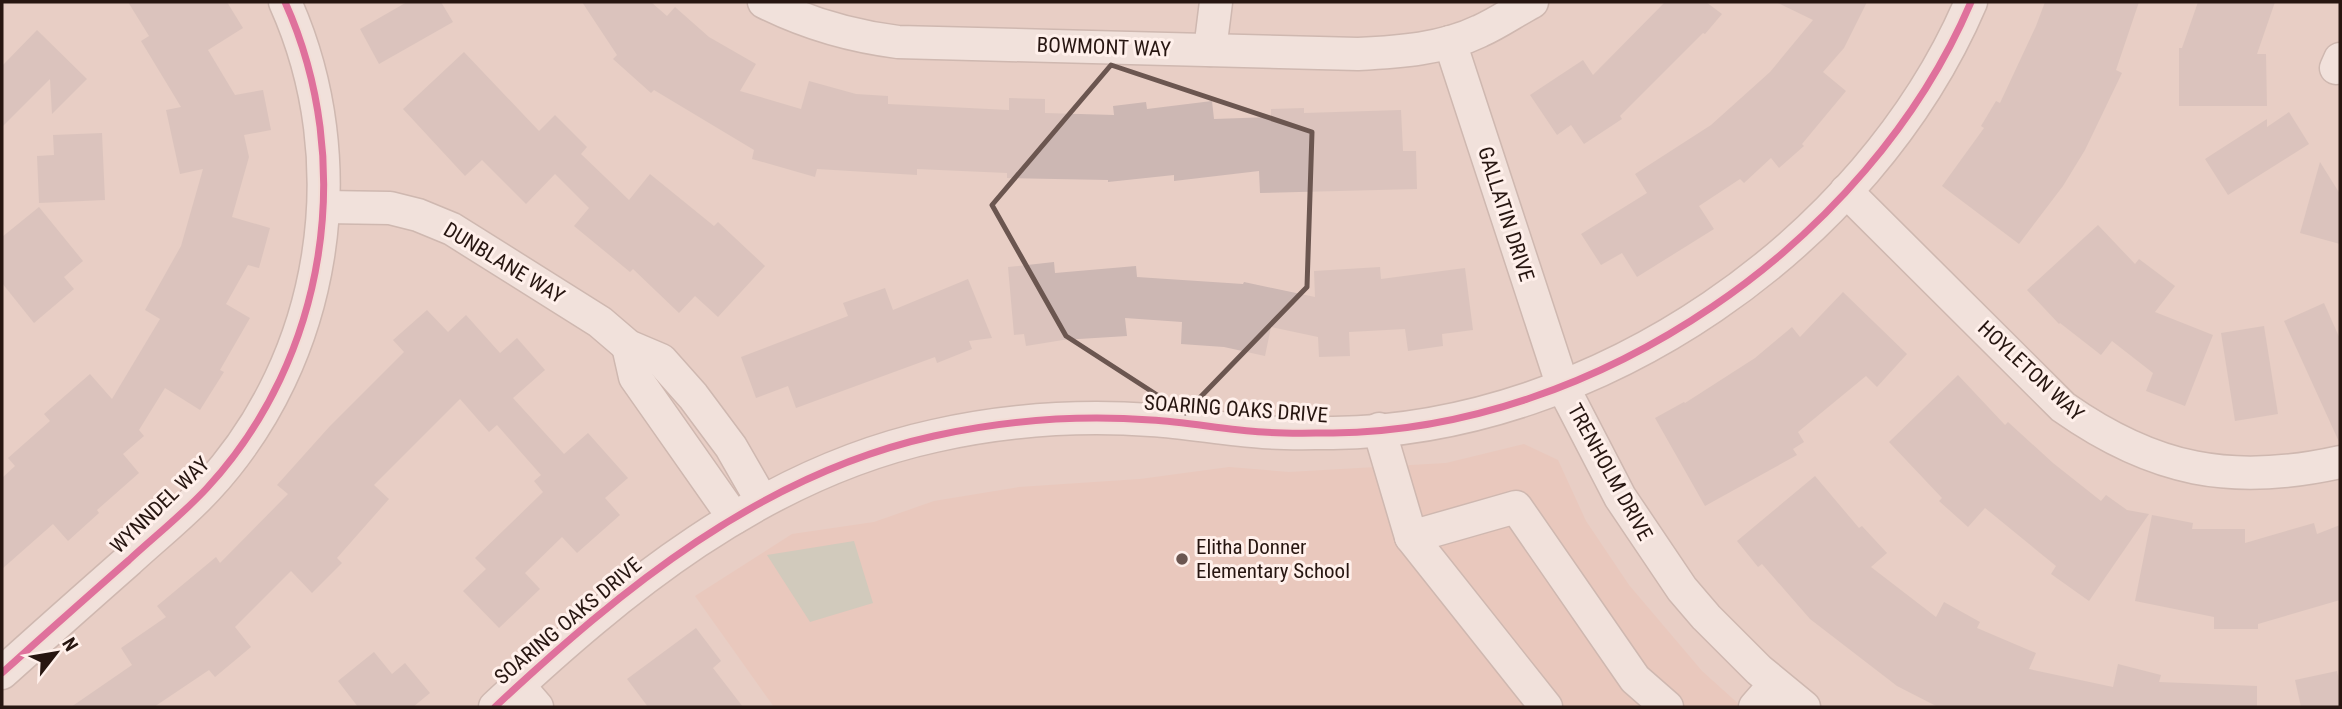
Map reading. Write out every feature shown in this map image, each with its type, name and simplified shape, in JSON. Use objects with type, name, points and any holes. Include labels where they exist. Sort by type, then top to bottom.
[{"type":"street","name":"WYNNDEL WAY","points":[[2,673],[207,487],[254,426],[289,359],[313,285],[325,207],[323,135],[317,97],[307,60],[285,2]]},
{"type":"street","name":"BOWMONT WAY","points":[[764,2],[793,17],[827,29],[898,42],[1370,53],[1395,52],[1450,42],[1480,32],[1532,2]]},
{"type":"street","points":[[1210,50],[1216,2]]},
{"type":"street","name":"SOARING OAKS DRIVE","points":[[495,707],[528,696],[659,567],[762,501],[852,460],[931,437],[1004,423],[1078,418],[1153,420],[1263,432],[1338,433],[1416,426],[1489,410],[1563,387],[1617,364],[1682,328],[1742,286],[1799,238],[1846,191],[1895,136],[1935,74],[1971,2]]},
{"type":"street","name":"GALLATIN DRIVE","points":[[1450,42],[1563,387]]},
{"type":"street","name":"HOYLETON WAY","points":[[1846,191],[2063,407],[2126,446],[2197,469],[2235,474],[2272,474],[2340,462]]},
{"type":"street","name":"DUNBLANE WAY","points":[[325,207],[390,208],[418,215],[452,229],[600,322],[628,346],[661,360],[693,396],[731,447],[762,501]]},
{"type":"street","points":[[628,346],[635,377],[734,518]]},
{"type":"street","name":"TRENHOLM DRIVE","points":[[1563,387],[1620,497],[1661,559],[1706,617],[1775,684],[1804,707]]},
{"type":"street","points":[[1379,429],[1411,537],[1546,707]]},
{"type":"street","points":[[1411,537],[1516,507],[1634,679],[1667,707]]},
{"type":"street","points":[[1755,707],[1775,684]]},
{"type":"highlighted area","points":[[1111,65],[1312,132],[1307,287],[1185,413],[1066,336],[992,205]]},
{"type":"shaded area","name":"Elitha Donner Elementary School","points":[[1524,444],[1558,460],[1586,521],[1629,585],[1702,671],[1742,707],[774,707],[695,596],[792,534],[874,522],[934,501],[1019,487],[1140,479],[1229,467],[1289,472],[1446,463]]},
{"type":"green space","points":[[854,541],[873,603],[810,622],[767,555]]},
{"type":"building","points":[[128,2],[227,2],[243,28],[208,50],[235,95],[263,90],[271,130],[244,135],[249,157],[232,217],[270,228],[259,268],[248,265],[226,304],[250,318],[220,370],[224,372],[200,410],[165,388],[139,430],[144,436],[123,454],[139,473],[97,510],[99,513],[68,541],[53,524],[2,569],[2,478],[15,466],[8,458],[50,421],[44,414],[90,374],[112,399],[160,319],[145,310],[181,246],[203,169],[180,174],[166,110],[181,107],[141,41],[149,36]]},
{"type":"building","points":[[407,2],[441,2],[453,22],[379,64],[360,29]]},
{"type":"building","points":[[582,2],[651,2],[667,16],[675,7],[709,37],[756,64],[740,91],[801,109],[809,81],[856,94],[888,96],[888,104],[1009,110],[1009,98],[1045,99],[1045,113],[1114,115],[1113,106],[1146,102],[1147,109],[1212,101],[1214,119],[1271,117],[1271,109],[1304,108],[1304,113],[1401,110],[1403,151],[1416,151],[1417,189],[1260,193],[1259,171],[1174,181],[1174,175],[1108,182],[1007,178],[1007,173],[917,169],[917,175],[817,169],[815,177],[752,159],[754,150],[654,90],[651,93],[613,59],[617,55]]},
{"type":"building","points":[[1665,2],[1706,2],[1722,14],[1705,34],[1703,33],[1620,116],[1622,119],[1584,144],[1571,125],[1557,135],[1530,95],[1583,60],[1593,75]]},
{"type":"building","points":[[1776,2],[1867,2],[1844,48],[1823,72],[1846,91],[1802,144],[1804,146],[1779,168],[1771,158],[1744,183],[1740,179],[1699,206],[1714,229],[1637,277],[1622,253],[1601,265],[1581,234],[1647,193],[1635,174],[1711,125],[1770,72],[1813,20]]},
{"type":"building","points":[[2045,2],[2139,2],[2116,70],[2122,73],[2085,150],[2063,186],[2019,244],[1942,186],[1984,128],[1981,126],[1996,101],[2000,103]]},
{"type":"building","points":[[2198,2],[2275,2],[2257,54],[2266,54],[2267,106],[2179,106],[2179,48],[2182,48]]},
{"type":"building","points":[[37,30],[87,79],[52,114],[50,79],[2,127],[2,66]]},
{"type":"building","points":[[464,52],[539,131],[555,115],[587,147],[581,154],[629,200],[650,174],[714,226],[718,222],[765,266],[718,317],[695,296],[679,313],[633,269],[630,272],[574,226],[589,208],[555,174],[526,204],[482,160],[465,176],[403,109]]},
{"type":"building","points":[[2289,112],[2309,144],[2228,195],[2205,159],[2267,119],[2267,127]]},
{"type":"building","points":[[102,133],[105,200],[39,203],[37,156],[54,155],[53,135]]},
{"type":"building","points":[[2320,162],[2340,194],[2340,244],[2300,233]]},
{"type":"building","points":[[39,207],[83,261],[64,277],[74,289],[34,323],[2,283],[2,237]]},
{"type":"building","points":[[2098,225],[2135,264],[2139,259],[2175,286],[2155,312],[2213,335],[2185,406],[2146,391],[2153,373],[2112,341],[2101,355],[2059,324],[2027,290]]},
{"type":"building","points":[[1054,262],[1055,273],[1136,266],[1137,277],[1244,282],[1315,297],[1314,271],[1380,267],[1381,279],[1465,268],[1473,330],[1442,334],[1443,346],[1408,351],[1405,329],[1349,332],[1350,356],[1319,357],[1318,337],[1271,327],[1265,356],[1224,347],[1181,344],[1182,322],[1125,318],[1127,336],[1063,340],[1026,346],[1024,334],[1014,335],[1008,267]]},
{"type":"building","points":[[968,279],[992,338],[969,341],[972,349],[937,363],[935,357],[796,408],[788,386],[756,398],[741,357],[848,316],[843,303],[885,288],[893,310]]},
{"type":"building","points":[[1843,292],[1907,354],[1877,387],[1866,376],[1798,432],[1804,442],[1793,449],[1797,455],[1705,506],[1655,418],[1685,403],[1755,358],[1792,327],[1800,337]]},
{"type":"building","points":[[2324,303],[2340,339],[2340,444],[2284,321]]},
{"type":"building","points":[[427,310],[448,332],[466,315],[500,353],[517,338],[545,370],[513,398],[564,454],[588,433],[628,478],[605,498],[620,515],[577,553],[562,537],[525,573],[540,589],[499,628],[463,591],[486,569],[475,558],[543,492],[534,481],[541,475],[497,425],[489,432],[460,399],[374,485],[389,499],[337,558],[342,563],[312,593],[291,571],[235,627],[251,647],[215,677],[209,670],[154,707],[71,707],[132,665],[121,648],[166,617],[157,606],[216,557],[220,563],[288,494],[277,485],[330,426],[404,352],[393,340]]},
{"type":"building","points":[[2264,326],[2278,414],[2235,421],[2221,333]]},
{"type":"building","points":[[1958,375],[2005,425],[2008,422],[2053,463],[2101,501],[2106,495],[2127,510],[2149,514],[2089,601],[2051,574],[2056,566],[1985,508],[1968,527],[1939,501],[1942,498],[1889,442]]},
{"type":"building","points":[[1815,476],[1859,528],[1862,526],[1887,553],[1871,567],[1936,617],[1944,602],[1980,622],[1977,628],[2036,653],[2029,669],[2113,687],[2118,664],[2161,675],[2159,682],[2257,686],[2257,707],[1938,707],[1897,686],[1810,619],[1762,564],[1758,567],[1737,541]]},
{"type":"building","points":[[2152,515],[2193,523],[2192,529],[2245,529],[2245,543],[2314,523],[2317,534],[2340,525],[2340,600],[2258,624],[2258,629],[2214,629],[2214,617],[2135,601]]},
{"type":"building","points":[[696,628],[721,661],[713,668],[743,707],[648,707],[627,679]]},
{"type":"building","points":[[374,652],[392,674],[405,663],[430,693],[413,707],[358,707],[338,681]]},
{"type":"building","points":[[2337,671],[2340,707],[2301,707],[2295,680]]},
{"type":"cycle path","points":[[2,673],[207,488],[248,436],[280,380],[303,319],[318,256],[324,192],[320,127],[307,63],[285,2]]},
{"type":"cycle path","points":[[495,707],[592,620],[697,542],[752,507],[810,478],[871,454],[961,431],[1069,419],[1151,420],[1289,433],[1333,433],[1432,424],[1530,398],[1624,359],[1712,307],[1793,243],[1865,171],[1925,90],[1971,2]]},
{"type":"place","name":"Elitha Donner Elementary School","points":[[1182,559]]}]
